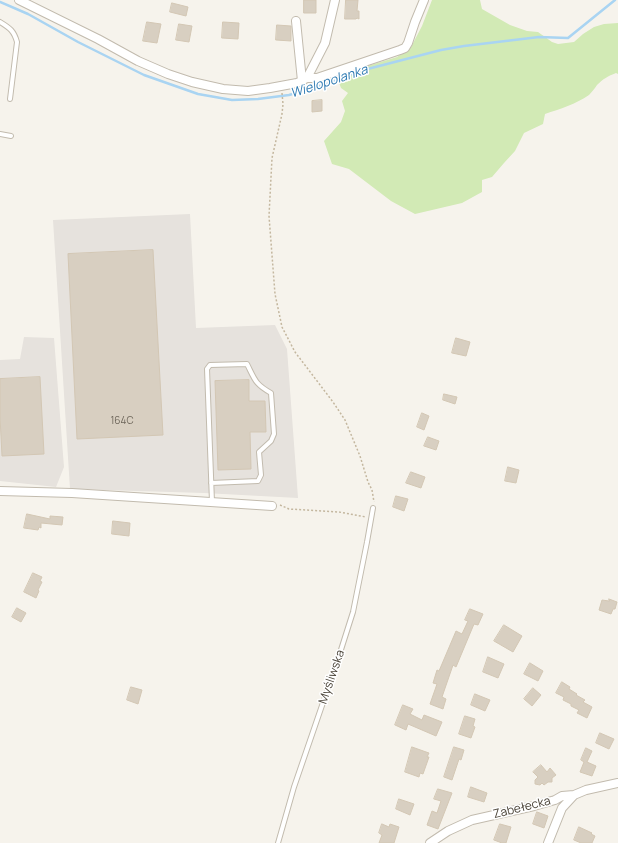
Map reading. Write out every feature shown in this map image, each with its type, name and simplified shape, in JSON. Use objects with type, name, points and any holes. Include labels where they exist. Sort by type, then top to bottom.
[{"type":"street","points":[[19,0],[98,39],[138,61],[168,74],[192,82],[223,89],[248,91],[317,78],[405,48],[424,0]]},
{"type":"street","points":[[304,80],[325,43],[335,0]]},
{"type":"street","points":[[296,21],[304,80]]},
{"type":"street","points":[[0,490],[72,493],[272,506]]},
{"type":"street","name":"Zabełecka","points":[[430,843],[448,831],[472,820],[534,806],[555,800],[562,796],[574,795],[586,790],[618,783]]},
{"type":"street","points":[[548,843],[562,808],[574,795]]},
{"type":"lane","points":[[0,22],[12,31],[17,42],[10,99]]},
{"type":"lane","points":[[0,134],[11,136]]},
{"type":"lane","points":[[211,483],[258,481],[261,475],[259,452],[271,441],[274,434],[271,393],[256,384],[247,364],[210,365],[207,369],[211,483],[212,502]]},
{"type":"lane","name":"Myśliwska","points":[[278,843],[294,787],[353,612],[373,508]]},
{"type":"path","points":[[282,89],[283,104],[272,158],[269,216],[275,294],[282,327],[295,352],[345,420],[372,490],[374,502],[373,508]]},
{"type":"path","points":[[272,506],[281,504],[289,509],[339,512],[372,518]]},
{"type":"shaded area","points":[[190,214],[196,328],[275,325],[287,349],[298,498],[204,493],[70,489],[53,220]]},
{"type":"shaded area","points":[[24,337],[54,338],[64,467],[56,487],[0,481],[0,360],[20,359]]},
{"type":"green space","points":[[432,0],[480,0],[482,9],[510,25],[527,31],[538,32],[552,42],[558,44],[574,42],[594,27],[604,24],[618,23],[618,74],[616,73],[604,79],[589,95],[579,101],[545,114],[543,124],[524,133],[515,151],[492,177],[482,180],[482,192],[462,203],[415,214],[391,201],[349,169],[332,164],[324,141],[341,122],[345,111],[342,101],[348,93],[341,88],[337,77],[348,72],[397,57],[411,47],[422,26]]},
{"type":"building","points":[[304,0],[316,0],[316,13],[304,13]]},
{"type":"building","points":[[346,0],[358,0],[357,11],[359,11],[359,19],[345,19]]},
{"type":"building","points":[[172,3],[188,7],[186,16],[170,12]]},
{"type":"building","points":[[147,22],[161,24],[157,43],[143,41]]},
{"type":"building","points":[[223,22],[239,23],[238,39],[222,38]]},
{"type":"building","points":[[179,24],[192,26],[189,42],[176,40]]},
{"type":"building","points":[[277,25],[291,26],[291,41],[276,40]]},
{"type":"building","points":[[322,100],[322,111],[312,112],[312,101]]},
{"type":"building","points":[[153,250],[163,435],[77,439],[68,254]]},
{"type":"building","points":[[456,338],[470,342],[466,356],[452,353]]},
{"type":"building","points":[[40,377],[44,454],[2,456],[0,379]]},
{"type":"building","points":[[249,380],[249,401],[265,401],[266,432],[250,432],[251,469],[218,470],[215,381]]},
{"type":"building","points":[[444,394],[457,397],[455,404],[443,400]]},
{"type":"building","points":[[422,413],[429,416],[424,430],[417,427]]},
{"type":"building","points":[[428,437],[439,441],[436,450],[424,446]]},
{"type":"building","points":[[508,467],[519,470],[516,483],[505,481]]},
{"type":"building","points":[[411,472],[425,477],[421,488],[406,483]]},
{"type":"building","points":[[396,496],[408,499],[404,511],[393,507]]},
{"type":"building","points":[[27,514],[50,519],[50,516],[63,517],[62,525],[41,523],[41,528],[39,527],[38,530],[24,528]]},
{"type":"building","points":[[113,521],[130,523],[129,536],[112,534]]},
{"type":"building","points":[[33,573],[42,577],[40,581],[42,582],[36,598],[24,592]]},
{"type":"building","points":[[609,599],[617,602],[615,609],[613,609],[611,614],[599,610],[602,600],[609,601]]},
{"type":"building","points":[[17,608],[26,613],[21,622],[12,617]]},
{"type":"building","points":[[470,609],[483,614],[478,625],[474,624],[456,667],[453,665],[442,697],[446,699],[443,709],[430,704],[437,684],[433,683],[437,670],[439,671],[456,631],[462,634],[468,621],[465,620]]},
{"type":"building","points":[[504,625],[522,636],[513,652],[494,641]]},
{"type":"building","points":[[488,657],[504,664],[498,678],[483,672]]},
{"type":"building","points":[[530,663],[543,671],[538,681],[524,674]]},
{"type":"building","points":[[562,682],[570,687],[569,689],[577,694],[576,695],[585,700],[583,702],[592,707],[587,718],[577,713],[579,710],[563,700],[564,697],[556,693]]},
{"type":"building","points":[[131,687],[142,690],[138,704],[127,700]]},
{"type":"building","points":[[533,688],[541,695],[532,706],[524,699]]},
{"type":"building","points":[[475,694],[490,700],[485,711],[471,705]]},
{"type":"building","points":[[403,705],[413,709],[410,714],[422,720],[424,715],[442,722],[436,736],[408,724],[406,730],[395,725]]},
{"type":"building","points":[[465,716],[475,719],[473,726],[475,727],[471,738],[459,734]]},
{"type":"building","points":[[600,733],[614,739],[609,749],[596,743]]},
{"type":"building","points":[[412,747],[429,753],[423,774],[420,773],[419,777],[405,772]]},
{"type":"building","points":[[454,747],[464,750],[461,760],[459,759],[452,780],[444,777]]},
{"type":"building","points":[[586,748],[592,751],[587,762],[596,766],[592,776],[580,772],[584,762],[581,760]]},
{"type":"building","points":[[541,765],[547,772],[550,768],[556,775],[552,778],[552,782],[548,782],[544,785],[542,783],[540,785],[535,784],[535,780],[538,777],[533,772]]},
{"type":"building","points":[[471,787],[487,793],[484,802],[468,797]]},
{"type":"building","points":[[438,789],[452,793],[438,829],[427,825],[432,811],[437,813],[441,801],[434,799]]},
{"type":"building","points":[[399,799],[414,804],[410,815],[396,809]]},
{"type":"building","points":[[537,812],[548,816],[544,828],[533,824]]},
{"type":"building","points":[[382,824],[389,827],[390,824],[399,827],[394,843],[379,843],[382,835],[379,833]]},
{"type":"building","points":[[500,824],[511,827],[506,843],[494,840]]},
{"type":"building","points":[[579,827],[595,836],[592,843],[581,843],[574,840]]},
{"type":"waterway","name":"Wielopolanka","points":[[0,2],[28,14],[78,42],[144,75],[198,94],[232,100],[258,99],[289,95],[330,83],[356,72],[441,50],[539,37],[568,38],[615,0]]}]
